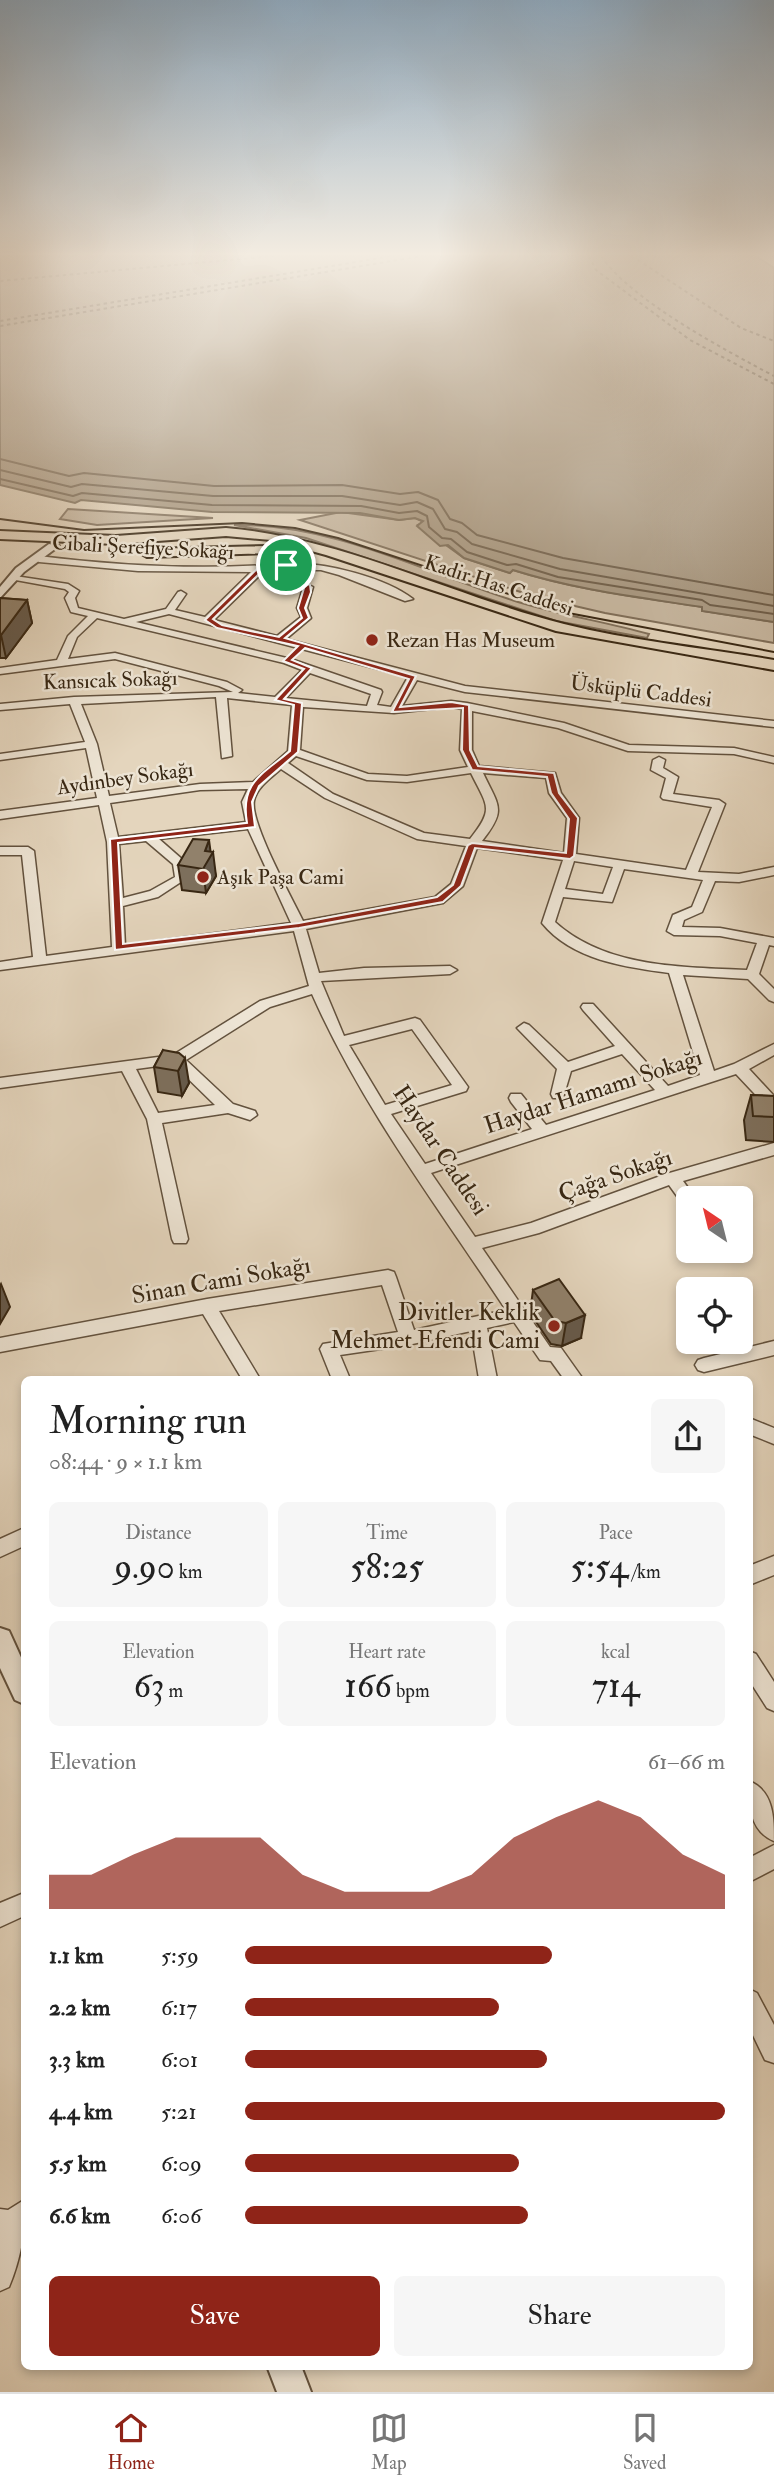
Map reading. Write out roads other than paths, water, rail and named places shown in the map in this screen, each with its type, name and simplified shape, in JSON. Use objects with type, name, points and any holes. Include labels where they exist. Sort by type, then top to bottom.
[{"type":"main road","name":"Kadir Has Caddesi","points":[[0,535],[108,540],[214,532],[261,534],[295,541],[561,628],[774,665]]},
{"type":"main road","points":[[207,550],[198,541],[214,532]]},
{"type":"main road","points":[[162,553],[178,545],[168,536]]},
{"type":"main road","points":[[0,541],[162,553],[258,549],[290,559]]},
{"type":"main road","name":"Kadir Has Caddesi","points":[[290,559],[339,562],[561,635],[774,673]]},
{"type":"street","points":[[0,594],[20,570],[53,547]]},
{"type":"street","name":"Cibali Şerefiye Sokağı","points":[[39,559],[85,565],[202,570],[261,568],[290,559]]},
{"type":"street","points":[[280,639],[306,618],[302,608],[308,587],[284,577],[290,559]]},
{"type":"street","name":"Kadir Has Caddesi","points":[[290,559],[333,570],[408,599]]},
{"type":"street","points":[[85,565],[71,589],[70,598],[74,610],[202,638],[287,661],[377,692],[370,708],[394,710]]},
{"type":"street","points":[[208,620],[261,568]]},
{"type":"street","points":[[15,579],[71,589]]},
{"type":"street","points":[[124,622],[169,611],[181,594]]},
{"type":"street","name":"Üsküplü Caddesi","points":[[169,611],[414,677],[504,694],[736,736],[774,724]]},
{"type":"street","points":[[62,662],[73,632],[94,616]]},
{"type":"street","points":[[202,638],[220,626]]},
{"type":"street","points":[[287,661],[304,646]]},
{"type":"street","points":[[0,671],[115,656],[223,684],[244,694]]},
{"type":"street","points":[[278,700],[309,668]]},
{"type":"street","points":[[394,710],[414,677]]},
{"type":"street","points":[[226,756],[221,694],[244,694],[298,703],[394,710],[451,704],[467,706],[560,725],[628,748],[736,736],[774,760]]},
{"type":"street","name":"Kansıcak Sokağı","points":[[0,707],[74,700],[221,694]]},
{"type":"street","points":[[497,711],[504,694]]},
{"type":"street","points":[[74,700],[91,744],[113,841],[119,948]]},
{"type":"street","points":[[113,841],[252,825],[248,802],[256,785],[294,752],[298,703]]},
{"type":"street","points":[[0,966],[299,926],[439,900],[457,886],[472,845],[492,820],[493,806],[466,750],[467,706]]},
{"type":"street","points":[[0,757],[91,744]]},
{"type":"street","points":[[294,752],[367,778],[407,779],[475,769],[551,775],[555,793],[573,818],[570,856],[548,923],[554,930],[598,955],[675,971],[752,975],[774,997]]},
{"type":"street","points":[[659,760],[657,771],[672,777],[667,797],[719,804],[691,874]]},
{"type":"street","points":[[282,764],[329,796],[422,836],[710,877],[739,878],[774,871]]},
{"type":"street","name":"Aydınbey Sokağı","points":[[0,816],[200,787],[256,785]]},
{"type":"street","name":"Haydar Caddesi","points":[[252,825],[299,926],[315,983],[340,1042],[382,1111],[546,1355],[555,1353],[572,1376]]},
{"type":"street","points":[[115,904],[154,894],[181,878],[179,863],[150,838]]},
{"type":"street","points":[[0,851],[28,851],[40,960]]},
{"type":"street","points":[[558,892],[608,899],[620,863]]},
{"type":"street","points":[[710,877],[697,909],[678,918],[674,931],[720,932],[770,941],[752,975]]},
{"type":"street","points":[[0,1083],[176,1059],[265,1004],[346,972],[383,974],[450,970]]},
{"type":"street","points":[[675,971],[708,1076]]},
{"type":"street","points":[[588,1007],[665,1092]]},
{"type":"street","points":[[340,1042],[415,1023],[461,1087],[382,1111]]},
{"type":"street","points":[[524,1028],[565,1068]]},
{"type":"street","points":[[565,1068],[625,1048]]},
{"type":"street","name":"Haydar Hamamı Sokağı","points":[[423,1170],[738,1068],[774,1049]]},
{"type":"street","points":[[176,1059],[228,1108],[250,1115]]},
{"type":"street","points":[[126,1065],[154,1119],[180,1239]]},
{"type":"street","points":[[558,1094],[565,1068]]},
{"type":"street","points":[[738,1068],[774,1105]]},
{"type":"street","points":[[516,1098],[542,1131]]},
{"type":"street","points":[[154,1119],[228,1108]]},
{"type":"street","name":"Çağa Sokağı","points":[[472,1244],[533,1228],[672,1178],[774,1149]]},
{"type":"street","points":[[672,1178],[678,1186]]},
{"type":"street","name":"Sinan Cami Sokağı","points":[[0,1345],[207,1306],[388,1277],[408,1338]]},
{"type":"street","points":[[207,1306],[249,1376]]},
{"type":"street","points":[[340,1376],[329,1349],[408,1338],[519,1314]]},
{"type":"street","points":[[478,1324],[487,1376]]},
{"type":"street","points":[[704,1365],[774,1348]]},
{"type":"street","points":[[753,1428],[774,1436]]},
{"type":"street","points":[[0,1548],[21,1538]]},
{"type":"street","points":[[753,1574],[774,1565]]},
{"type":"street","points":[[0,1640],[21,1685]]},
{"type":"street","points":[[753,1667],[774,1701]]},
{"type":"street","points":[[753,1798],[774,1830]]},
{"type":"street","points":[[753,1869],[774,1856]]},
{"type":"street","points":[[0,1915],[21,1906]]},
{"type":"street","points":[[753,2009],[774,2052]]},
{"type":"street","points":[[0,2278],[12,2219]]},
{"type":"street","points":[[286,2370],[294,2392]]},
{"type":"water","points":[[0,368],[774,368],[774,622],[702,611],[702,607],[583,588],[513,570],[510,573],[464,558],[448,545],[440,546],[417,526],[423,521],[415,518],[399,520],[360,513],[212,512],[81,500],[75,503],[0,485]]},
{"type":"tram line","points":[[0,519],[84,530],[242,523],[295,528],[338,538],[563,612],[774,652]]},
{"type":"place","name":"Rezan Has Museum","points":[[372,640]]},
{"type":"place","name":"Aşık Paşa Cami","points":[[203,877]]},
{"type":"place","name":"Divitler Keklik Mehmet Efendi Cami","points":[[554,1326]]}]
